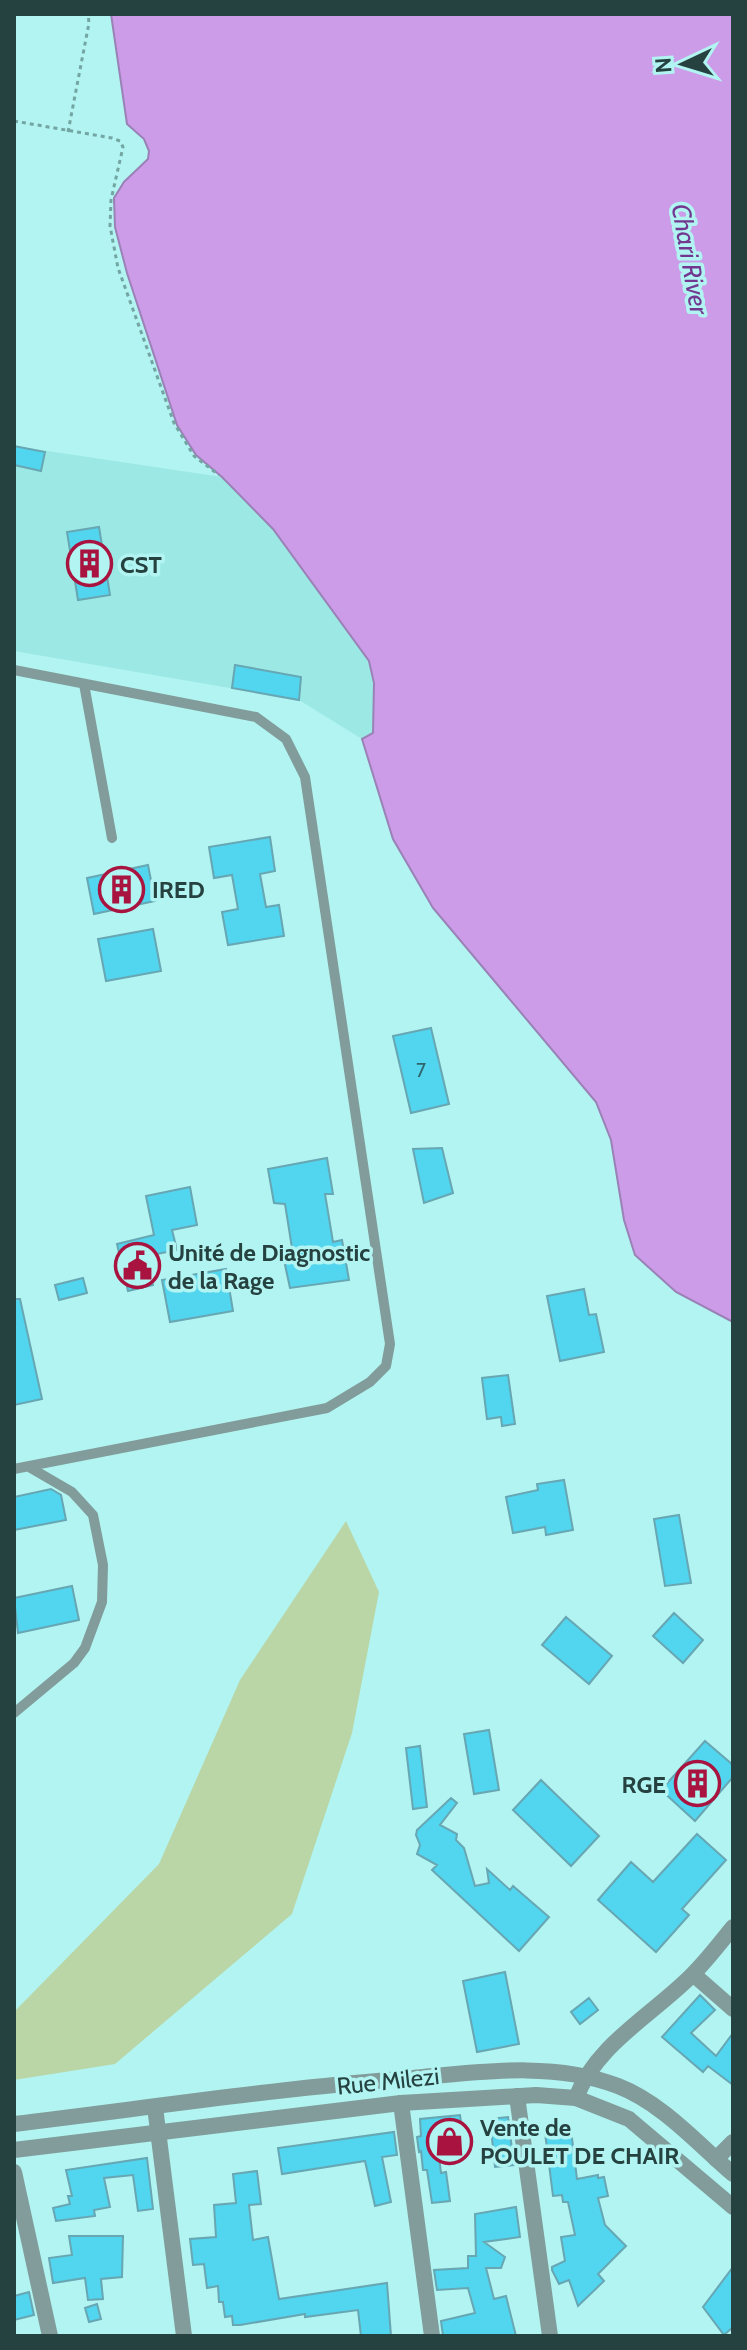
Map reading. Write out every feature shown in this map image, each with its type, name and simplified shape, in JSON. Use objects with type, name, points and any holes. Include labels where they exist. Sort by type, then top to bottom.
[{"type":"street","points":[[576,2098],[584,2077],[619,2040],[693,1974],[733,1927]]},
{"type":"street","points":[[693,1974],[733,2009]]},
{"type":"street","name":"Rue Milezi","points":[[14,2124],[335,2084],[496,2071],[548,2072],[614,2084],[638,2095],[733,2174]]},
{"type":"street","points":[[517,2096],[550,2336]]},
{"type":"street","name":"Rue Milezi","points":[[14,2150],[401,2103],[563,2096],[629,2119],[733,2207]]},
{"type":"street","points":[[401,2103],[432,2336]]},
{"type":"street","points":[[155,2107],[184,2336]]},
{"type":"street","points":[[716,2159],[733,2142]]},
{"type":"street","points":[[14,2172],[50,2336]]},
{"type":"lane","points":[[14,670],[256,717],[286,739],[305,777],[390,1344],[386,1366],[370,1382],[327,1408],[14,1469]]},
{"type":"lane","points":[[84,684],[112,838]]},
{"type":"lane","points":[[14,1713],[74,1663],[85,1648],[102,1602],[103,1565],[93,1515],[72,1492],[29,1467]]},
{"type":"path","points":[[68,132],[89,23],[88,14]]},
{"type":"path","points":[[14,121],[112,138],[123,147],[111,200],[110,226],[118,268],[174,423],[194,456],[219,475]]},
{"type":"shaded area","points":[[14,446],[222,477],[273,529],[369,661],[374,683],[373,733],[362,739],[299,700],[14,651]]},
{"type":"green space","points":[[346,1521],[379,1592],[352,1733],[292,1914],[115,2064],[14,2080],[14,2012],[159,1864],[240,1680]]},
{"type":"water","name":"Chari River","points":[[111,14],[733,14],[733,1322],[676,1292],[635,1255],[624,1220],[611,1140],[596,1102],[433,908],[393,839],[362,739],[373,733],[374,683],[369,661],[273,529],[196,455],[177,425],[115,227],[114,198],[124,182],[148,159],[149,151],[144,139],[127,124]]},
{"type":"building","points":[[14,446],[45,452],[41,471],[14,465]]},
{"type":"building","name":"CST","points":[[99,527],[110,595],[78,600],[67,532]]},
{"type":"building","points":[[235,665],[301,677],[299,700],[232,688]]},
{"type":"building","points":[[270,837],[275,871],[260,874],[266,907],[279,905],[284,936],[228,945],[222,912],[238,909],[232,875],[214,878],[209,847]]},
{"type":"building","name":"IRED","points":[[148,865],[155,901],[94,914],[87,878]]},
{"type":"building","points":[[153,929],[161,971],[106,981],[98,939]]},
{"type":"building","points":[[431,1028],[449,1104],[411,1113],[393,1036]]},
{"type":"building","points":[[442,1148],[453,1193],[424,1203],[413,1149]]},
{"type":"building","points":[[327,1158],[333,1194],[325,1194],[333,1242],[342,1240],[349,1280],[290,1288],[282,1251],[292,1248],[285,1204],[274,1203],[268,1169]]},
{"type":"building","points":[[190,1187],[197,1225],[172,1230],[177,1250],[147,1256],[153,1285],[128,1291],[117,1244],[154,1235],[146,1196]]},
{"type":"building","points":[[226,1269],[233,1311],[170,1322],[162,1280]]},
{"type":"building","points":[[83,1278],[87,1293],[59,1300],[55,1285]]},
{"type":"building","points":[[584,1289],[589,1315],[596,1314],[604,1352],[560,1361],[547,1296]]},
{"type":"building","points":[[14,1299],[20,1299],[42,1399],[14,1405]]},
{"type":"building","points":[[508,1375],[515,1424],[502,1426],[501,1417],[487,1419],[482,1378]]},
{"type":"building","points":[[564,1480],[573,1530],[546,1535],[545,1527],[513,1533],[506,1497],[538,1490],[537,1484]]},
{"type":"building","points":[[51,1489],[61,1495],[66,1520],[14,1530],[14,1497]]},
{"type":"building","points":[[679,1515],[691,1583],[665,1586],[654,1519]]},
{"type":"building","points":[[72,1586],[79,1620],[18,1633],[14,1598]]},
{"type":"building","points":[[674,1613],[703,1640],[683,1663],[653,1636]]},
{"type":"building","points":[[566,1617],[612,1656],[589,1684],[542,1645]]},
{"type":"building","points":[[489,1730],[499,1790],[474,1794],[464,1734]]},
{"type":"building","name":"RGE","points":[[705,1741],[733,1765],[733,1777],[695,1821],[661,1790]]},
{"type":"building","points":[[420,1746],[427,1807],[413,1809],[406,1748]]},
{"type":"building","points":[[541,1780],[599,1836],[571,1866],[513,1810]]},
{"type":"building","points":[[451,1798],[457,1803],[440,1825],[457,1834],[456,1840],[464,1848],[475,1886],[489,1883],[487,1869],[510,1890],[513,1886],[549,1917],[519,1951],[432,1870],[437,1865],[417,1854],[420,1845],[417,1830]]},
{"type":"building","points":[[697,1834],[726,1860],[682,1909],[689,1915],[656,1952],[598,1900],[631,1862],[653,1882]]},
{"type":"building","points":[[505,1972],[519,2044],[477,2052],[463,1981]]},
{"type":"building","points":[[700,1995],[715,2010],[691,2033],[716,2056],[733,2033],[733,2085],[708,2066],[703,2072],[662,2037]]},
{"type":"building","points":[[589,1998],[598,2010],[580,2024],[571,2012]]},
{"type":"building","points":[[460,2115],[463,2137],[437,2140],[441,2173],[446,2172],[450,2201],[432,2203],[427,2170],[423,2170],[419,2152],[417,2137],[421,2136],[420,2119]]},
{"type":"building","points":[[508,2117],[514,2165],[495,2167],[490,2119]]},
{"type":"building","points":[[571,2130],[577,2179],[598,2175],[598,2178],[604,2177],[608,2196],[598,2198],[605,2225],[626,2246],[598,2274],[604,2281],[578,2306],[569,2280],[559,2284],[552,2270],[552,2267],[565,2261],[561,2237],[575,2235],[568,2202],[563,2202],[562,2195],[553,2196],[545,2133]]},
{"type":"building","points":[[394,2132],[397,2155],[382,2157],[391,2202],[375,2206],[365,2161],[282,2174],[278,2148]]},
{"type":"building","points":[[147,2158],[153,2209],[138,2211],[133,2175],[104,2178],[110,2207],[94,2210],[95,2216],[56,2221],[53,2208],[70,2204],[68,2196],[72,2196],[66,2170]]},
{"type":"building","points":[[257,2171],[261,2204],[249,2205],[253,2240],[268,2237],[279,2299],[387,2283],[391,2336],[361,2336],[358,2310],[305,2317],[305,2314],[240,2325],[233,2325],[232,2316],[225,2317],[223,2302],[219,2302],[218,2286],[207,2288],[204,2264],[193,2265],[190,2239],[216,2237],[214,2205],[236,2203],[233,2174]]},
{"type":"building","points":[[516,2207],[520,2237],[484,2242],[505,2257],[501,2268],[486,2268],[494,2299],[506,2296],[516,2336],[443,2336],[441,2321],[475,2313],[468,2288],[437,2290],[434,2270],[468,2268],[468,2256],[476,2256],[475,2214]]},
{"type":"building","points":[[69,2236],[123,2236],[122,2277],[101,2279],[103,2299],[88,2300],[85,2278],[53,2283],[49,2258],[72,2255]]},
{"type":"building","points":[[733,2267],[733,2327],[724,2335],[703,2307]]},
{"type":"building","points":[[29,2292],[34,2315],[14,2320],[14,2296]]},
{"type":"building","points":[[97,2304],[101,2319],[89,2322],[85,2308]]},
{"type":"place","name":"CST","points":[[89,564]]},
{"type":"place","name":"IRED","points":[[121,889]]},
{"type":"place","name":"Unité de Diagnostic de la Rage","points":[[137,1266]]},
{"type":"place","name":"RGE","points":[[697,1784]]},
{"type":"place","name":"Vente de POULET DE CHAIR","points":[[449,2141]]}]
